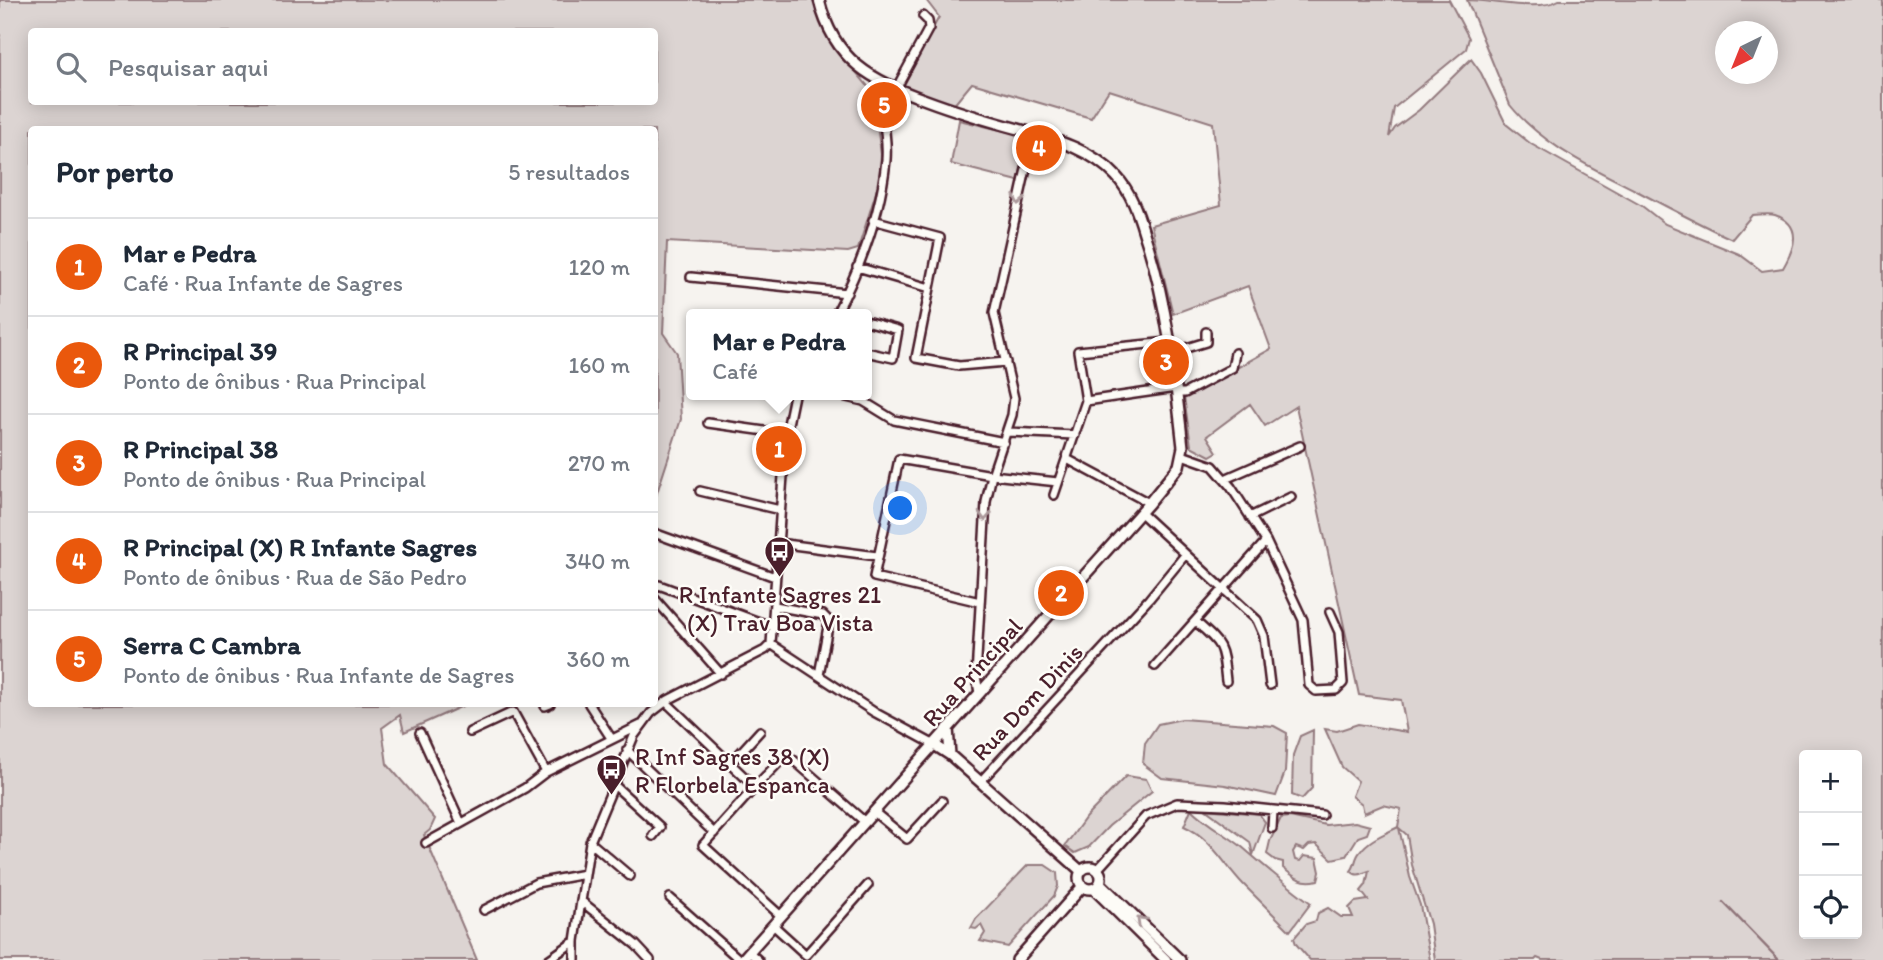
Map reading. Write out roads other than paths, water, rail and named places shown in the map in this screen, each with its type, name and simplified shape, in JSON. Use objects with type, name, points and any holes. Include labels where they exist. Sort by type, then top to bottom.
[{"type":"street","points":[[819,0],[825,21],[837,43],[851,60],[877,80],[962,114],[1074,145],[1116,176],[1132,198],[1158,275],[1176,391],[1182,455],[1213,466],[1266,541],[1303,620],[1309,685],[1316,691],[1336,690],[1343,683],[1339,632],[1330,612]]},
{"type":"street","points":[[896,89],[929,28],[929,22],[923,16]]},
{"type":"street","points":[[841,309],[873,220],[886,158],[877,80]]},
{"type":"street","points":[[979,693],[976,676],[986,502],[992,475],[1008,432],[1014,398],[994,313],[1034,133]]},
{"type":"street","points":[[873,220],[940,238],[916,358],[959,366],[1006,362]]},
{"type":"street","points":[[857,267],[930,288]]},
{"type":"street","points":[[691,277],[847,293]]},
{"type":"street","points":[[872,323],[898,330],[893,358],[872,353]]},
{"type":"street","points":[[1170,353],[1206,342],[1206,332]]},
{"type":"street","points":[[1054,495],[1086,401],[1078,351],[1169,342]]},
{"type":"street","points":[[1086,401],[1176,391],[1185,393],[1232,368],[1235,353]]},
{"type":"street","points":[[575,960],[575,941],[590,842],[627,750],[641,725],[666,702],[765,650],[771,644],[786,434],[793,400]]},
{"type":"street","points":[[859,400],[894,419],[1004,442]]},
{"type":"street","points":[[708,423],[786,434]]},
{"type":"street","points":[[1008,432],[1074,435]]},
{"type":"street","points":[[1225,480],[1300,446]]},
{"type":"street","name":"Rua Principal","points":[[741,960],[1141,513],[1179,466],[1182,455]]},
{"type":"street","points":[[980,602],[874,577],[899,459],[992,475],[1058,482]]},
{"type":"street","points":[[1067,459],[1149,503]]},
{"type":"street","points":[[700,491],[780,510]]},
{"type":"street","points":[[1250,517],[1291,497]]},
{"type":"street","points":[[1141,513],[1256,620],[1264,636],[1270,685]]},
{"type":"street","points":[[658,534],[775,577]]},
{"type":"street","points":[[1156,666],[1266,541]]},
{"type":"street","points":[[778,543],[877,556]]},
{"type":"street","name":"Rua Dom Dinis","points":[[980,782],[1149,599],[1185,555]]},
{"type":"street","points":[[658,586],[773,627]]},
{"type":"street","points":[[658,603],[721,674]]},
{"type":"street","points":[[775,606],[823,615],[829,621],[819,675]]},
{"type":"street","points":[[1195,621],[1218,642],[1223,651],[1226,681]]},
{"type":"street","points":[[771,644],[874,712],[950,755],[1081,871]]},
{"type":"street","points":[[666,702],[755,788]]},
{"type":"street","points":[[591,707],[611,738]]},
{"type":"street","points":[[470,732],[513,712],[546,772]]},
{"type":"street","points":[[426,843],[525,788],[546,772],[641,725]]},
{"type":"street","points":[[948,728],[950,755]]},
{"type":"street","points":[[730,764],[760,731]]},
{"type":"street","points":[[420,733],[461,823]]},
{"type":"street","points":[[627,750],[713,833]]},
{"type":"street","points":[[781,916],[703,845],[713,833],[783,758],[790,757],[865,822]]},
{"type":"street","points":[[613,785],[660,827],[653,836]]},
{"type":"street","points":[[874,812],[906,839],[942,801]]},
{"type":"street","points":[[1097,870],[1146,816],[1177,803],[1194,802],[1322,815]]},
{"type":"street","points":[[1272,828],[1273,811]]},
{"type":"street","points":[[590,842],[630,876]]},
{"type":"street","points":[[1082,887],[1078,879],[1081,871],[1089,867],[1100,874],[1097,886]]},
{"type":"street","points":[[484,910],[536,883],[585,874]]},
{"type":"street","points":[[773,925],[806,954],[868,885]]},
{"type":"street","points":[[1097,886],[1166,960]]},
{"type":"street","points":[[1017,960],[1082,887],[1097,886],[1180,960]]},
{"type":"street","points":[[670,898],[741,960]]},
{"type":"street","points":[[581,901],[636,945],[650,960]]},
{"type":"street","points":[[548,960],[575,941]]},
{"type":"street","points":[[749,952],[758,960]]},
{"type":"street","points":[[557,955],[567,960]]},
{"type":"waterway","points":[[1723,902],[1779,960]]},
{"type":"place","name":"Serra C Cambra","points":[[884,105]]},
{"type":"place","name":"R Principal (X) R Infante Sagres","points":[[1039,148]]},
{"type":"place","name":"R Principal 38","points":[[1166,362]]},
{"type":"place","name":"Mar e Pedra","points":[[779,449]]},
{"type":"place","name":"R Infante Sagres 21 (X) Trav Boa Vista","points":[[780,579]]},
{"type":"place","name":"R Principal 39","points":[[1061,593]]},
{"type":"place","name":"R Inf Sagres 38 (X) R Florbela Espanca","points":[[612,797]]}]
